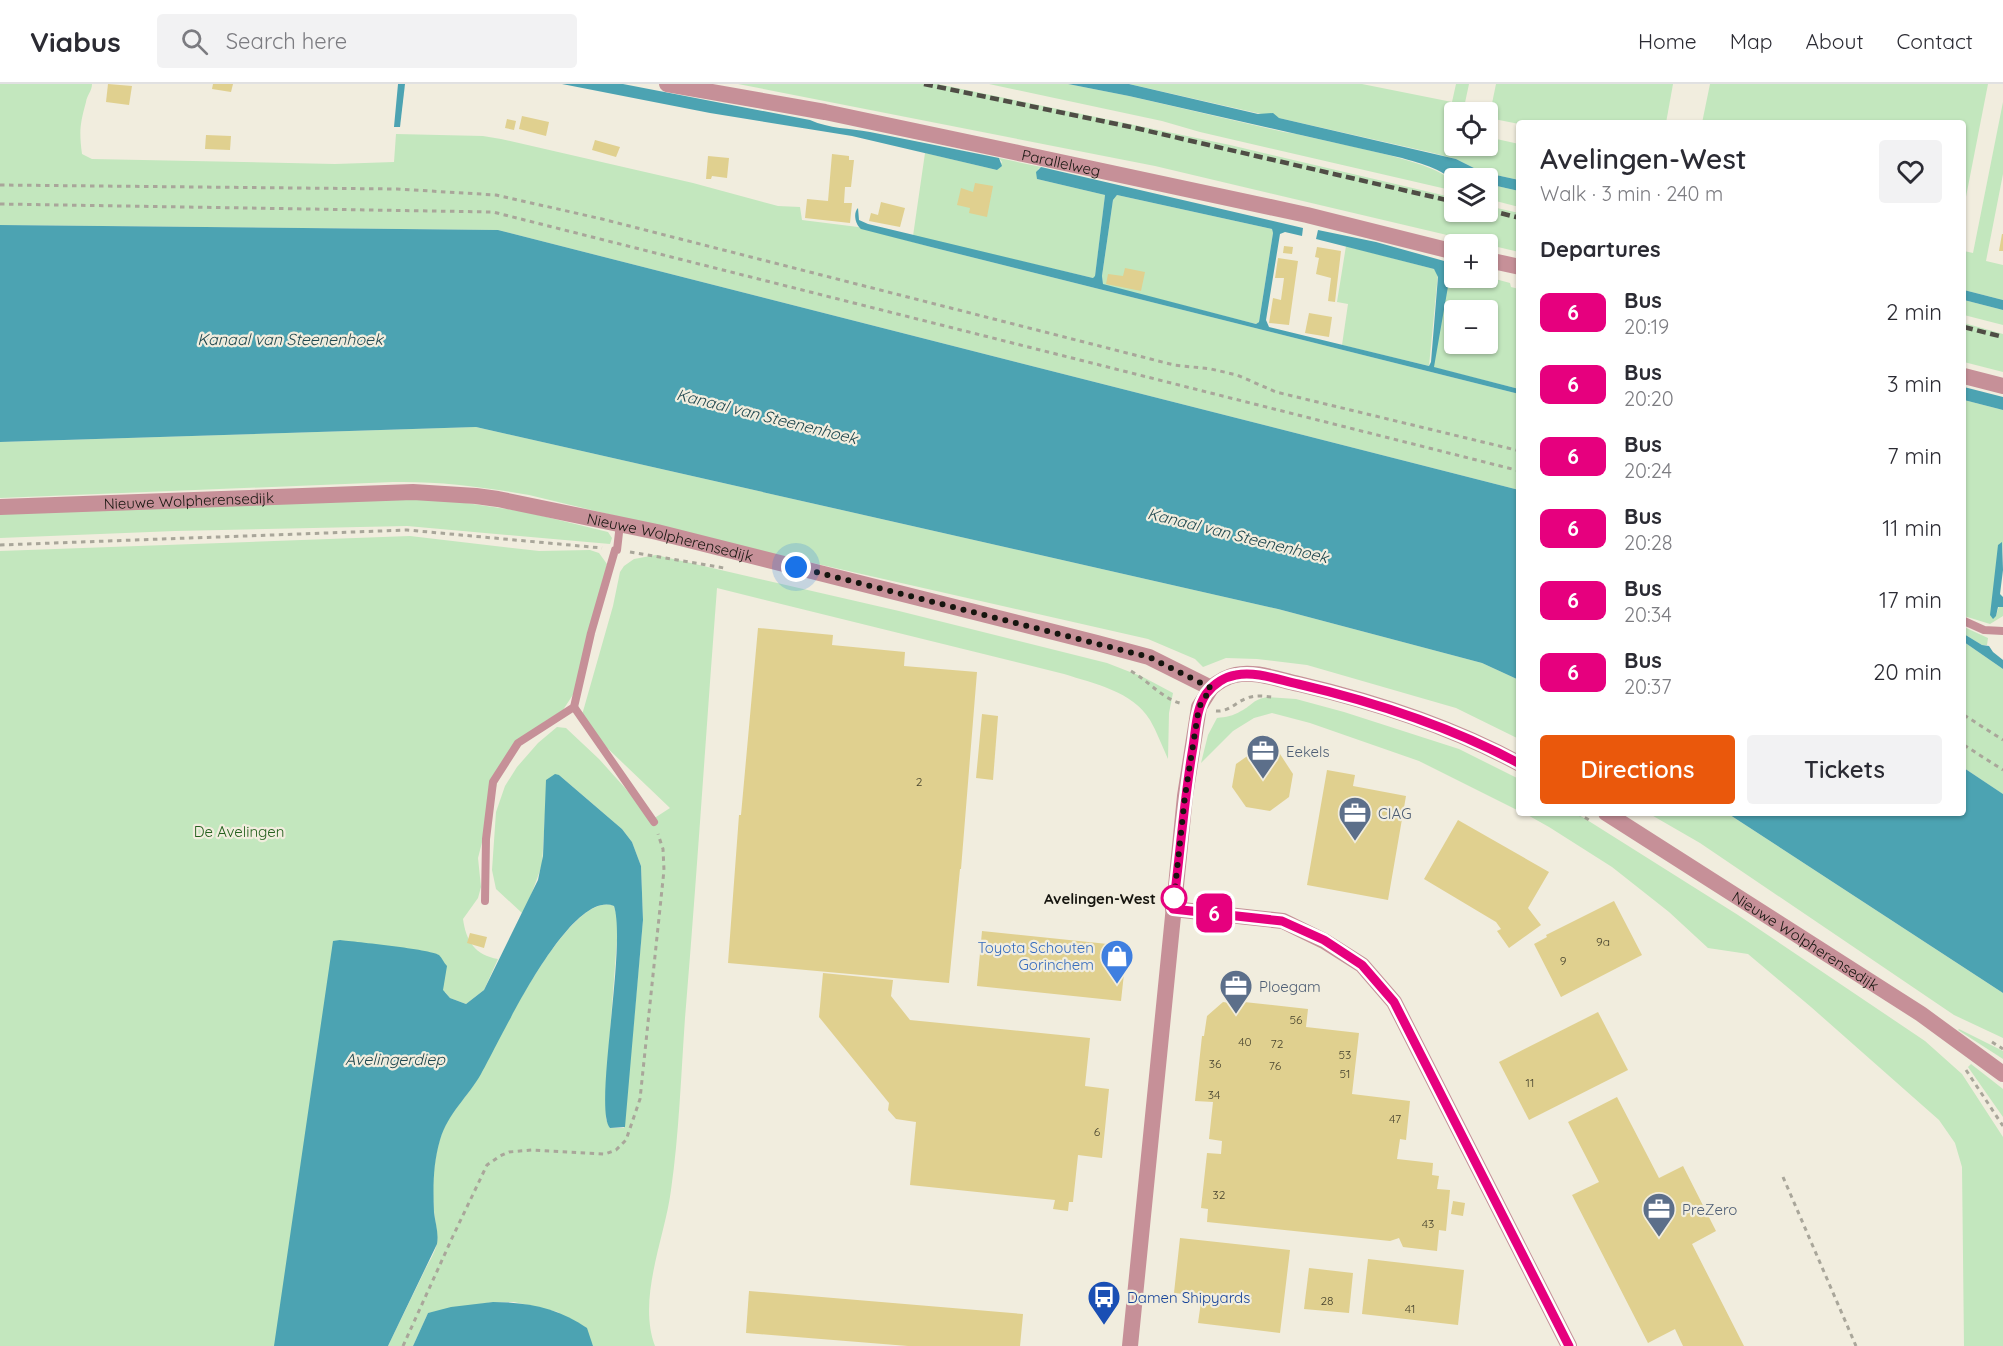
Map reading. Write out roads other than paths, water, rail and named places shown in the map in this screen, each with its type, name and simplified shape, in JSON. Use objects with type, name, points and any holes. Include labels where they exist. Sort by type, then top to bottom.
[{"type":"street","name":"Parallelweg","points":[[667,84],[825,112],[1023,154],[1307,215],[1444,249]]},
{"type":"street","points":[[1498,262],[1516,266]]},
{"type":"street","points":[[1966,377],[2003,386]]},
{"type":"street","name":"Nieuwe Wolpherensedijk","points":[[0,507],[413,492],[476,495],[620,524],[1149,657],[1211,688]]},
{"type":"street","points":[[1130,1346],[1185,796],[1199,707],[1211,688],[1234,675],[1245,674],[1264,676],[1357,698],[1480,743],[1516,762]]},
{"type":"street","name":"Nieuwe Wolpherensedijk","points":[[1611,816],[1921,1014],[2003,1074]]},
{"type":"street","points":[[1173,909],[1282,921],[1324,940],[1362,965],[1394,1002],[1569,1346]]},
{"type":"lane","points":[[485,901],[486,838],[493,782],[518,743],[574,707],[600,602],[615,550],[617,550],[620,524]]},
{"type":"lane","points":[[1966,622],[1984,630],[2003,631]]},
{"type":"lane","points":[[574,707],[654,822]]},
{"type":"water","points":[[398,84],[405,84],[400,127],[394,127]]},
{"type":"water","points":[[562,84],[623,84],[810,120],[832,127],[870,132],[999,158],[1002,166],[997,170],[852,136],[710,113]]},
{"type":"water","points":[[1068,84],[1129,84],[1258,114],[1273,113],[1279,118],[1456,159],[1474,168],[1444,168],[1444,174],[1402,158]]},
{"type":"water","points":[[1041,167],[1303,228],[1302,236],[1285,232],[1280,234],[1266,320],[1269,327],[1429,366],[1438,277],[1434,269],[1316,239],[1318,230],[1376,242],[1444,261],[1444,288],[1448,288],[1434,367],[1516,388],[1516,393],[861,229],[855,216],[858,208],[859,220],[868,224],[1093,278],[1105,195],[1037,179],[1036,172]],"holes":[[[1117,195],[1272,229],[1259,322],[1256,324],[1103,284],[1102,276],[1113,200]]]},
{"type":"water","points":[[1498,175],[1516,179],[1516,190],[1498,186]]},
{"type":"water","name":"Kanaal van Steenenhoek","points":[[0,225],[498,230],[1516,489],[1516,679],[1482,663],[1278,609],[476,427],[0,442]]},
{"type":"water","points":[[1966,291],[2003,300],[2003,310],[1966,301]]},
{"type":"water","points":[[1966,388],[2003,397],[2003,410],[1966,401]]},
{"type":"water","points":[[2002,542],[2003,570],[2000,594],[2003,597],[2003,607],[1998,607],[1993,619],[1990,615],[1998,545]]},
{"type":"water","points":[[1966,635],[1982,645],[1989,646],[2003,660],[2003,669],[1966,643]]},
{"type":"water","points":[[1966,769],[2003,794],[2003,993],[1732,816],[1966,816]]},
{"type":"water","name":"Avelingerdiep","points":[[555,774],[622,829],[632,842],[641,866],[643,920],[625,1127],[610,1128],[606,1115],[605,1091],[617,927],[614,906],[596,907],[577,920],[557,943],[537,972],[481,1074],[453,1113],[444,1130],[436,1158],[434,1176],[437,1244],[388,1346],[274,1346],[333,941],[392,946],[439,955],[447,966],[443,990],[450,998],[466,1004],[484,990],[538,880],[543,856],[546,780]]},
{"type":"water","points":[[493,1302],[518,1303],[554,1311],[587,1328],[593,1346],[413,1346],[428,1313],[451,1307]]},
{"type":"railway","points":[[924,84],[1131,127],[1444,199]]},
{"type":"railway","points":[[1498,212],[1516,217]]},
{"type":"railway","points":[[1966,328],[2003,337]]},
{"type":"place","name":"Eekels","points":[[1263,780]]},
{"type":"place","name":"CIAG","points":[[1355,842]]},
{"type":"place","name":"Avelingen-West","points":[[1174,898]]},
{"type":"place","name":"Toyota Schouten Gorinchem","points":[[1117,985]]},
{"type":"place","name":"Ploegam","points":[[1236,1015]]},
{"type":"place","name":"PreZero","points":[[1659,1238]]},
{"type":"place","name":"Damen Shipyards","points":[[1104,1326]]},
{"type":"park label","name":"De Avelingen","points":[[239,831]]}]
